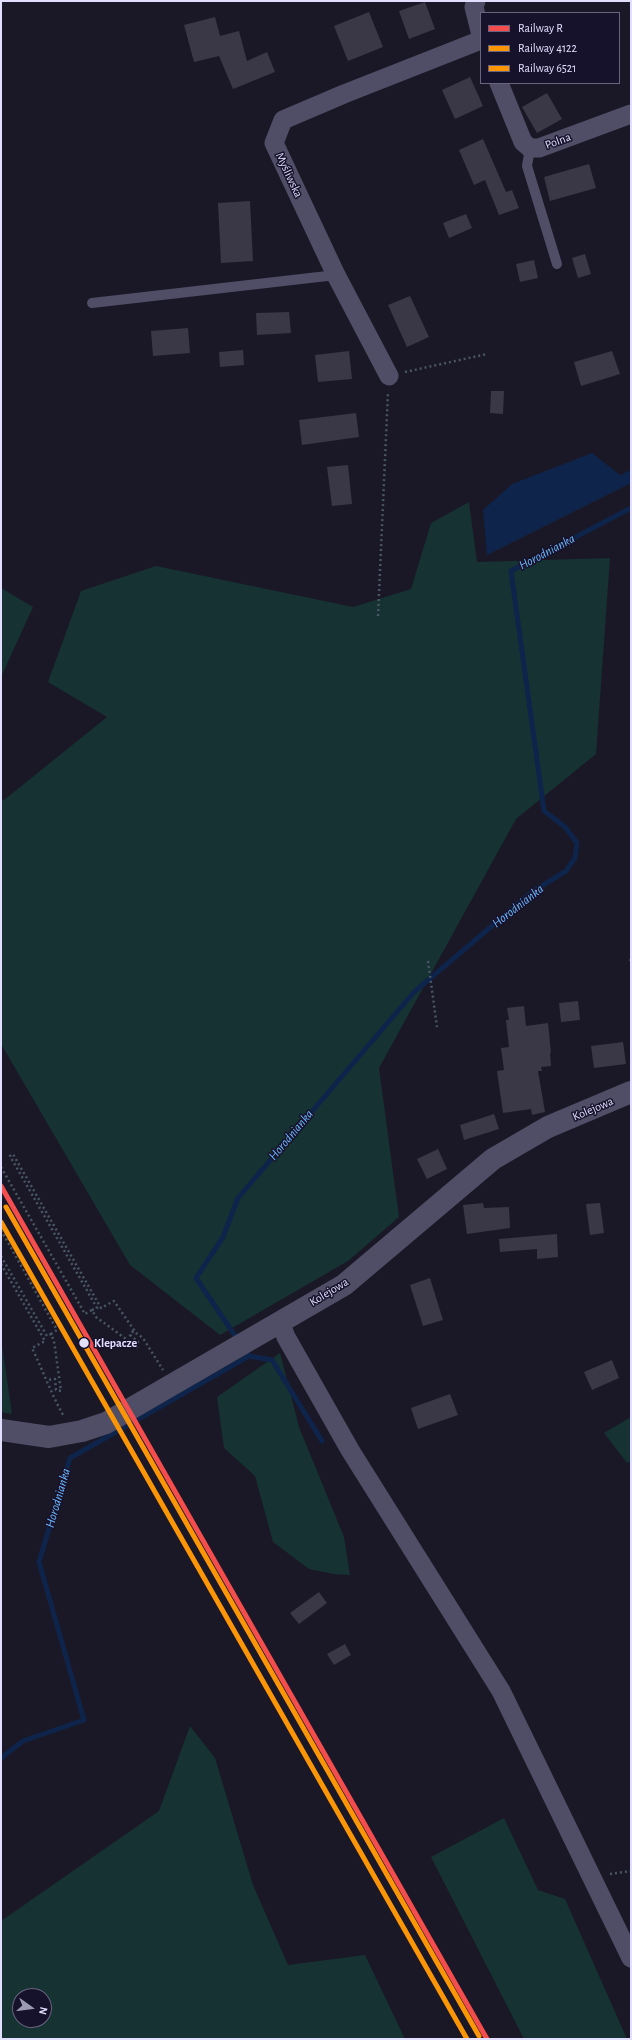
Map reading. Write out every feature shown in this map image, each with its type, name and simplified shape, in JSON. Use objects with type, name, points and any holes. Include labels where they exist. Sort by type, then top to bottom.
[{"type":"street","points":[[472,3],[480,31]]},
{"type":"street","name":"Myśliwska","points":[[389,376],[336,275],[274,143],[283,120],[344,94],[480,40]]},
{"type":"street","name":"Polna","points":[[499,84],[523,142],[530,148],[539,148],[631,114]]},
{"type":"street","name":"Kolejowa","points":[[1,1430],[49,1437],[73,1433],[106,1423],[256,1334],[344,1284],[493,1159],[548,1127],[631,1092]]},
{"type":"street","points":[[280,1321],[286,1337],[350,1450],[501,1691],[593,1877],[631,1958]]},
{"type":"lane","points":[[530,148],[527,166],[557,264]]},
{"type":"lane","points":[[92,304],[336,275]]},
{"type":"path","points":[[378,616],[389,376],[487,354]]},
{"type":"path","points":[[428,960],[437,1027]]},
{"type":"path","points":[[1,1167],[85,1314],[97,1308],[10,1156],[13,1154],[101,1308],[114,1301],[134,1330],[143,1338],[171,1384]]},
{"type":"path","points":[[1,1230],[57,1330],[46,1336],[1,1256]]},
{"type":"path","points":[[1,1264],[45,1341],[32,1348],[47,1380],[50,1392],[73,1433]]},
{"type":"path","points":[[92,1310],[96,1317],[137,1347],[138,1342],[130,1336],[134,1330]]},
{"type":"path","points":[[47,1380],[55,1379],[56,1390],[62,1391],[54,1341],[51,1334]]},
{"type":"path","points":[[593,1877],[631,1871]]},
{"type":"green space","points":[[469,502],[477,562],[610,558],[596,754],[516,819],[379,1068],[399,1217],[348,1261],[220,1335],[130,1265],[1,1044],[1,799],[4,800],[107,717],[48,682],[81,591],[156,566],[353,607],[411,589],[431,523]]},
{"type":"green space","points":[[1,588],[33,607],[1,677]]},
{"type":"green space","points":[[1,1338],[12,1414],[1,1412]]},
{"type":"green space","points":[[280,1353],[299,1427],[344,1537],[350,1575],[334,1574],[309,1569],[273,1542],[255,1476],[224,1448],[217,1397]]},
{"type":"green space","points":[[631,1417],[631,1461],[627,1463],[604,1433]]},
{"type":"green space","points":[[190,1726],[215,1758],[253,1885],[288,1965],[365,1955],[405,2039],[1,2039],[1,1921],[159,1811]]},
{"type":"green space","points":[[504,1818],[538,1890],[565,1899],[627,2039],[524,2039],[431,1857]]},
{"type":"water","points":[[592,453],[620,475],[631,470],[631,483],[487,555],[483,510],[512,484]]},
{"type":"building","points":[[425,2],[435,29],[409,39],[399,11]]},
{"type":"building","points":[[369,12],[383,47],[348,61],[334,26]]},
{"type":"building","points":[[215,17],[220,36],[239,31],[247,61],[267,52],[275,72],[233,89],[219,56],[194,62],[184,25]]},
{"type":"building","points":[[470,77],[483,106],[455,119],[442,90]]},
{"type":"building","points":[[547,93],[562,119],[537,133],[522,107]]},
{"type":"building","points":[[483,139],[506,192],[512,190],[519,208],[499,215],[485,180],[474,185],[459,150]]},
{"type":"building","points":[[589,164],[596,188],[550,201],[544,177]]},
{"type":"building","points":[[250,201],[253,261],[221,263],[218,203]]},
{"type":"building","points":[[466,214],[472,228],[449,238],[443,223]]},
{"type":"building","points":[[585,254],[591,274],[578,278],[572,258]]},
{"type":"building","points":[[534,260],[538,278],[520,282],[516,264]]},
{"type":"building","points":[[410,296],[429,337],[407,347],[388,305]]},
{"type":"building","points":[[289,312],[291,333],[257,335],[256,313]]},
{"type":"building","points":[[188,328],[190,353],[153,356],[151,331]]},
{"type":"building","points":[[243,350],[244,365],[220,367],[219,352]]},
{"type":"building","points":[[349,351],[352,379],[318,382],[315,355]]},
{"type":"building","points":[[612,351],[620,374],[581,386],[574,362]]},
{"type":"building","points":[[491,391],[504,391],[503,414],[490,413]]},
{"type":"building","points":[[356,413],[359,437],[302,445],[299,420]]},
{"type":"building","points":[[348,465],[352,504],[332,506],[327,467]]},
{"type":"building","points":[[578,1001],[580,1020],[561,1022],[559,1003]]},
{"type":"building","points":[[524,1006],[526,1026],[548,1023],[551,1053],[551,1066],[541,1067],[542,1071],[538,1071],[545,1112],[532,1115],[531,1109],[503,1113],[497,1071],[504,1070],[501,1048],[509,1047],[506,1020],[509,1020],[507,1008]]},
{"type":"building","points":[[623,1042],[626,1064],[594,1068],[591,1046]]},
{"type":"building","points":[[494,1114],[499,1129],[464,1140],[460,1125]]},
{"type":"building","points":[[438,1149],[447,1169],[427,1179],[417,1159]]},
{"type":"building","points":[[483,1203],[484,1208],[509,1207],[510,1228],[467,1234],[463,1205]]},
{"type":"building","points":[[600,1203],[604,1233],[590,1235],[586,1204]]},
{"type":"building","points":[[557,1234],[558,1257],[537,1259],[537,1249],[500,1252],[499,1239]]},
{"type":"building","points":[[430,1278],[443,1320],[423,1326],[410,1285]]},
{"type":"building","points":[[612,1360],[619,1378],[592,1390],[584,1372]]},
{"type":"building","points":[[450,1394],[458,1415],[418,1429],[411,1408]]},
{"type":"building","points":[[319,1592],[327,1603],[299,1624],[290,1613]]},
{"type":"building","points":[[345,1644],[351,1655],[334,1665],[327,1654]]},
{"type":"waterway","name":"Horodnianka","points":[[238,1340],[196,1278],[223,1237],[238,1198],[414,992],[532,892],[566,871],[575,858],[577,843],[565,827],[544,811],[511,571],[631,508]]},
{"type":"waterway","name":"Horodnianka","points":[[1,1758],[23,1741],[84,1720],[39,1562],[70,1458],[249,1356],[244,1348]]},
{"type":"waterway","points":[[249,1356],[272,1360],[322,1441]]},
{"type":"rail line","name":"R","points":[[1,1186],[487,2039]]},
{"type":"rail line","name":"6521","points":[[6,1207],[479,2036]]},
{"type":"rail line","name":"4122","points":[[1,1222],[467,2039]]},
{"type":"place","name":"Klepacze","points":[[84,1343]]}]
